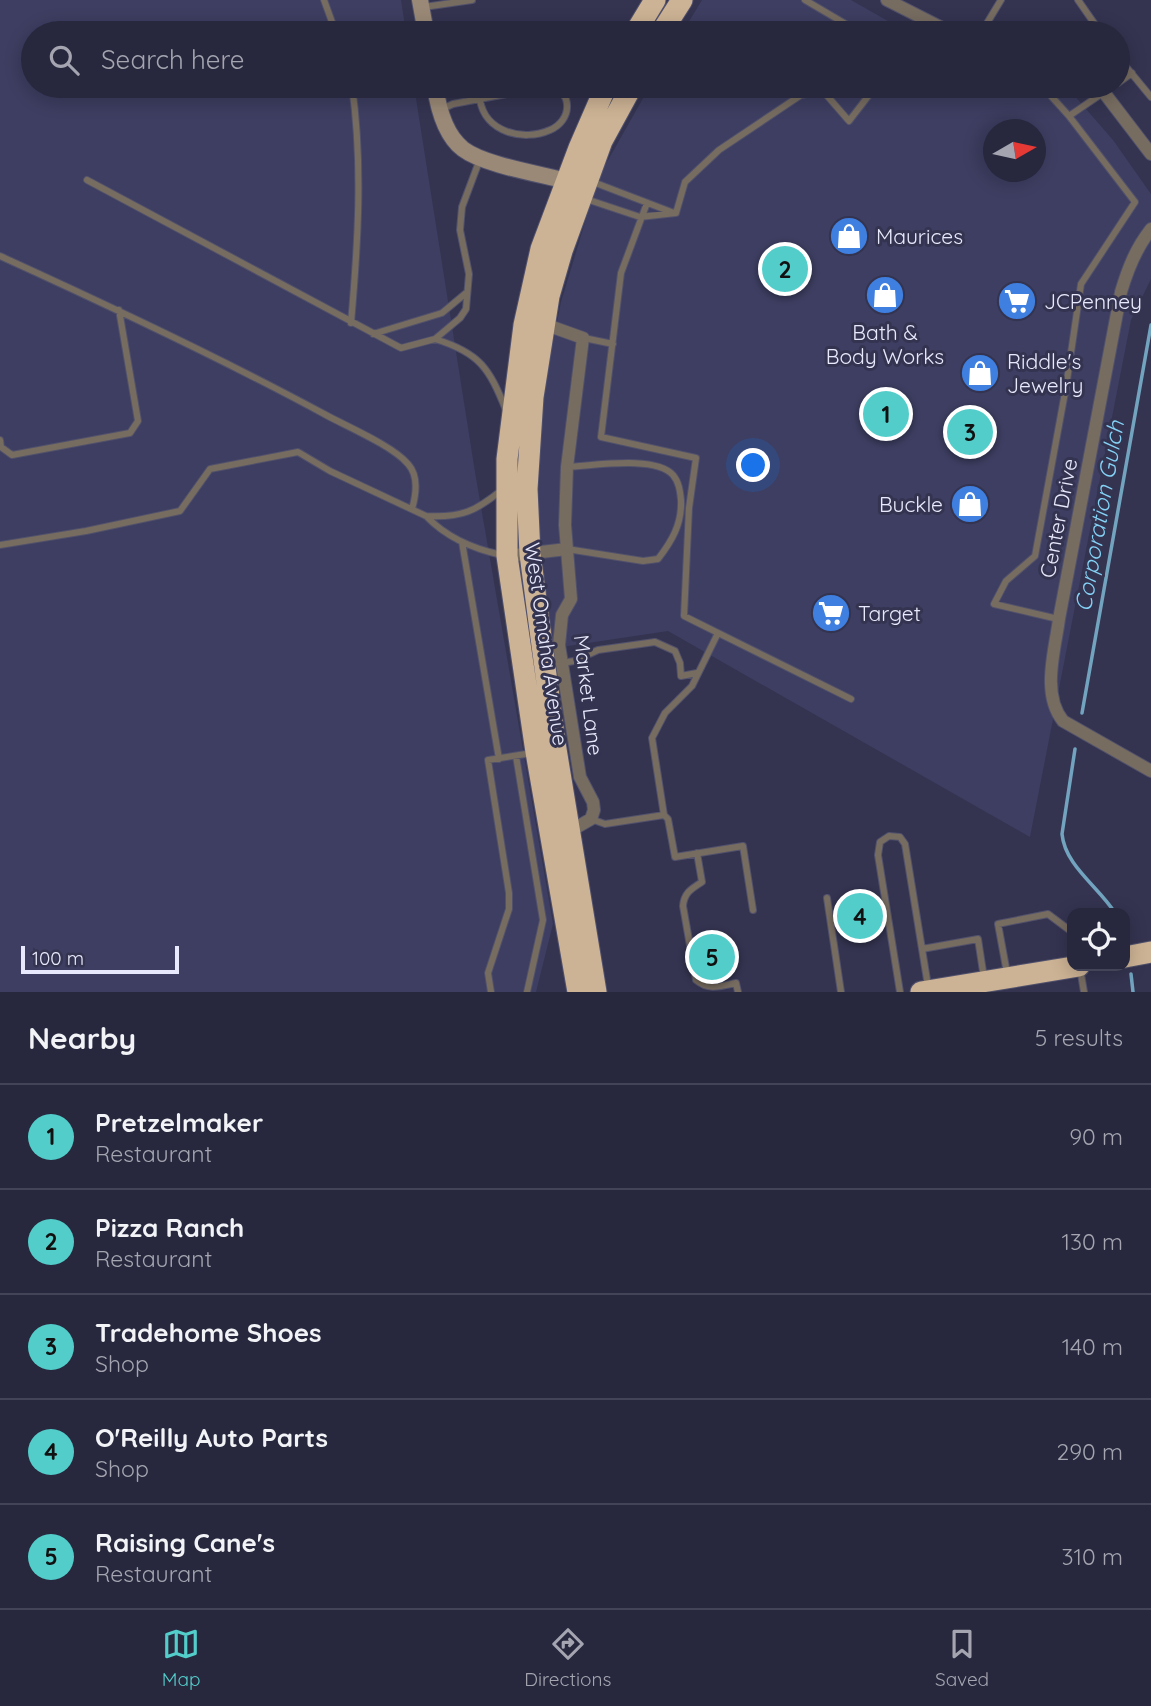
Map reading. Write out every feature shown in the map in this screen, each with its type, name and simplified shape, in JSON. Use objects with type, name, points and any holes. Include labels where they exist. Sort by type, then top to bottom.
[{"type":"highway","points":[[642,21],[655,0]]},
{"type":"highway","points":[[669,21],[682,0]]},
{"type":"highway","name":"West Omaha Avenue","points":[[578,992],[526,754],[507,556],[507,486],[511,422],[524,325],[538,262],[601,98]]},
{"type":"highway","name":"West Omaha Avenue","points":[[596,992],[569,828],[527,521],[533,397],[544,324],[562,251],[602,141],[625,98]]},
{"type":"highway","points":[[1130,956],[1151,952]]},
{"type":"highway","points":[[931,991],[1067,968]]},
{"type":"street","points":[[887,0],[925,21]]},
{"type":"street","points":[[438,98],[448,131],[462,148],[480,158],[567,181],[586,189]]},
{"type":"street","points":[[1112,98],[1151,154]]},
{"type":"street","name":"Center Drive","points":[[1151,229],[1138,245],[1117,307],[1051,673],[1056,713],[1075,728],[1151,771]]},
{"type":"street","points":[[544,324],[583,338]]},
{"type":"street","name":"Market Lane","points":[[583,338],[567,467],[565,525],[571,599],[562,615],[559,631],[580,777],[593,802],[592,819]]},
{"type":"street","points":[[507,556],[567,549]]},
{"type":"street","points":[[569,828],[592,819]]},
{"type":"lane","points":[[324,0],[332,21]]},
{"type":"lane","points":[[421,4],[472,0]]},
{"type":"lane","points":[[805,0],[841,21]]},
{"type":"lane","points":[[988,21],[1001,0]]},
{"type":"lane","points":[[1078,0],[1093,21]]},
{"type":"lane","points":[[1130,71],[1151,97]]},
{"type":"lane","points":[[351,323],[358,252],[359,159],[353,98]]},
{"type":"lane","points":[[440,110],[453,104],[490,98]]},
{"type":"lane","points":[[480,100],[486,119],[504,131],[522,135],[550,130],[559,125],[566,114],[565,98]]},
{"type":"lane","points":[[676,214],[685,182],[719,150],[797,98]]},
{"type":"lane","points":[[830,98],[849,121],[867,98]]},
{"type":"lane","points":[[1053,98],[1135,202],[1082,284],[1035,556],[1006,581],[994,604],[1059,619]]},
{"type":"lane","points":[[1069,116],[1092,98]]},
{"type":"lane","points":[[88,180],[401,348],[435,339],[460,318],[466,309],[469,274],[460,230],[462,207],[480,158]]},
{"type":"lane","points":[[586,189],[647,202],[676,214]]},
{"type":"lane","points":[[586,189],[640,217],[676,214]]},
{"type":"lane","points":[[647,202],[621,273],[601,436],[696,458],[689,508],[684,616],[851,699]]},
{"type":"lane","points":[[0,256],[119,310],[302,402],[391,451],[408,463],[414,472],[416,490],[412,509]]},
{"type":"lane","points":[[373,334],[442,313],[466,292]]},
{"type":"lane","points":[[1079,303],[1117,307]]},
{"type":"lane","points":[[0,440],[1,447],[12,455],[130,433],[138,421],[119,310]]},
{"type":"lane","points":[[583,338],[613,344]]},
{"type":"lane","points":[[435,339],[457,346],[488,370],[511,422]]},
{"type":"lane","points":[[0,545],[86,531],[180,511],[210,468],[298,452],[330,471],[426,516],[437,528],[475,549],[507,556]]},
{"type":"lane","points":[[567,467],[643,464],[663,468],[673,475],[680,489],[681,511],[672,541],[658,559],[634,560],[567,549]]},
{"type":"lane","points":[[426,516],[448,517],[467,513],[507,486]]},
{"type":"lane","points":[[462,541],[499,759]]},
{"type":"lane","points":[[718,633],[692,686],[665,713],[652,738],[664,814],[668,819],[675,857],[743,846],[753,910]]},
{"type":"lane","points":[[562,663],[574,661],[598,650],[656,642],[675,651],[681,676],[697,673]]},
{"type":"lane","points":[[491,992],[488,973],[509,909],[509,893],[488,761],[526,754],[543,920],[527,992]]},
{"type":"lane","points":[[592,819],[605,824],[664,814]]},
{"type":"lane","points":[[900,992],[878,855],[880,842],[889,836],[900,837],[905,844],[931,991]]},
{"type":"lane","points":[[698,853],[702,882],[689,890],[683,906],[696,980],[704,987],[736,983],[738,992]]},
{"type":"lane","points":[[827,898],[841,992]]},
{"type":"lane","points":[[1015,979],[998,924],[1048,915],[1067,928]]},
{"type":"lane","points":[[922,949],[978,939],[985,981]]},
{"type":"lane","points":[[1080,971],[1084,992]]},
{"type":"shaded area","points":[[0,0],[401,0],[404,21],[21,21],[21,98],[416,98],[475,472],[553,924],[536,992],[0,992]]},
{"type":"shaded area","points":[[702,0],[851,0],[888,21],[689,21]]},
{"type":"shaded area","points":[[643,98],[1076,98],[1113,140],[1151,194],[1151,279],[1131,320],[1030,837],[668,631],[548,649],[538,512],[542,398],[561,302],[599,176]]},
{"type":"waterway","name":"Corporation Gulch","points":[[1082,713],[1151,325]]},
{"type":"waterway","name":"Corporation Gulch","points":[[1075,749],[1062,834],[1064,846],[1076,866],[1112,908]]},
{"type":"waterway","name":"Corporation Gulch","points":[[1131,974],[1133,992]]},
{"type":"place","name":"Maurices","points":[[849,236]]},
{"type":"place","name":"Pizza Ranch","points":[[785,269]]},
{"type":"place","name":"Bath & Body Works","points":[[885,295]]},
{"type":"place","name":"JCPenney","points":[[1017,301]]},
{"type":"place","name":"Riddle's Jewelry","points":[[980,373]]},
{"type":"place","name":"Pretzelmaker","points":[[886,414]]},
{"type":"place","name":"Tradehome Shoes","points":[[970,432]]},
{"type":"place","name":"Buckle","points":[[970,504]]},
{"type":"place","name":"Target","points":[[831,613]]},
{"type":"place","name":"O'Reilly Auto Parts","points":[[860,916]]},
{"type":"place","name":"Raising Cane's","points":[[712,957]]}]
